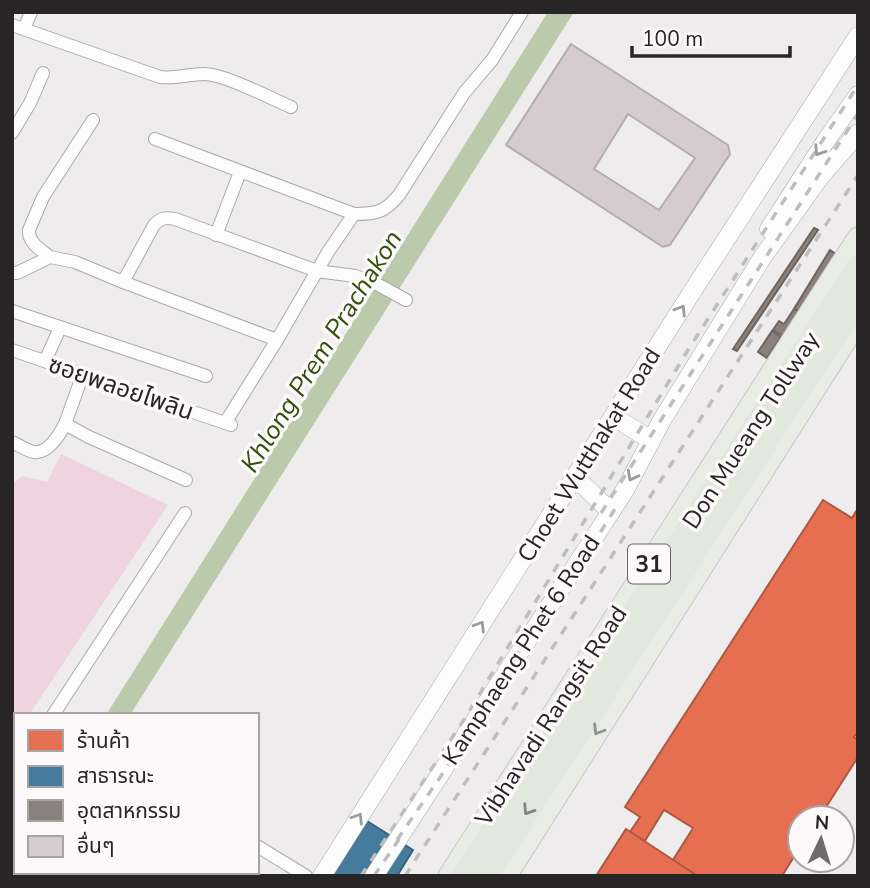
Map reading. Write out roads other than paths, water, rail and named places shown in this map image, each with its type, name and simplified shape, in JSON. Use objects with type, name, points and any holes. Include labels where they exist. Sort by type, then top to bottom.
[{"type":"highway","name":"Vibhavadi Rangsit Road","points":[[449,876],[858,238]]},
{"type":"highway","name":"Don Mueang Tollway","points":[[463,876],[858,267]]},
{"type":"highway","name":"Don Mueang Tollway","points":[[486,876],[858,300]]},
{"type":"highway","name":"Vibhavadi Rangsit Road","points":[[506,876],[858,321]]},
{"type":"main road","name":"Choet Wutthakat Road","points":[[321,876],[858,36]]},
{"type":"main road","name":"Kamphaeng Phet 6 Road","points":[[662,420],[678,373],[825,142],[858,95]]},
{"type":"main road","name":"Kamphaeng Phet 6 Road","points":[[374,876],[625,490],[662,420],[762,258],[820,177],[858,133]]},
{"type":"main road","points":[[614,417],[651,440]]},
{"type":"main road","points":[[575,477],[611,512]]},
{"type":"street","points":[[31,12],[18,27],[160,77],[204,74],[217,76],[291,107]]},
{"type":"street","points":[[155,139],[354,214],[381,212],[400,195],[464,93],[492,60],[522,12]]},
{"type":"street","points":[[12,133],[43,74]]},
{"type":"street","points":[[93,120],[43,197],[29,230],[32,242],[50,257],[75,262],[277,340],[354,214]]},
{"type":"street","points":[[216,235],[240,172]]},
{"type":"street","points":[[123,282],[154,225],[166,217],[317,271],[355,276],[402,297]]},
{"type":"street","points":[[12,273],[18,273],[50,257]]},
{"type":"street","points":[[12,311],[206,376]]},
{"type":"street","points":[[45,362],[61,328]]},
{"type":"street","name":"ซอยพลอยไพลิน","points":[[12,350],[228,424],[277,340]]},
{"type":"street","points":[[12,442],[34,452],[41,452],[48,446],[65,425],[83,374]]},
{"type":"street","points":[[65,425],[186,480]]},
{"type":"street","points":[[54,713],[185,513]]},
{"type":"street","points":[[259,847],[306,876]]},
{"type":"railway","points":[[361,876],[465,718],[688,350],[858,85]]},
{"type":"railway","points":[[601,513],[858,114]]},
{"type":"railway","points":[[405,876],[858,175]]},
{"type":"railway","points":[[572,578],[618,504]]},
{"type":"railway","points":[[397,840],[476,725],[572,562]]},
{"type":"railway","points":[[374,876],[402,835]]},
{"type":"water label","name":"Khlong Prem Prachakon","points":[[321,351]]}]
